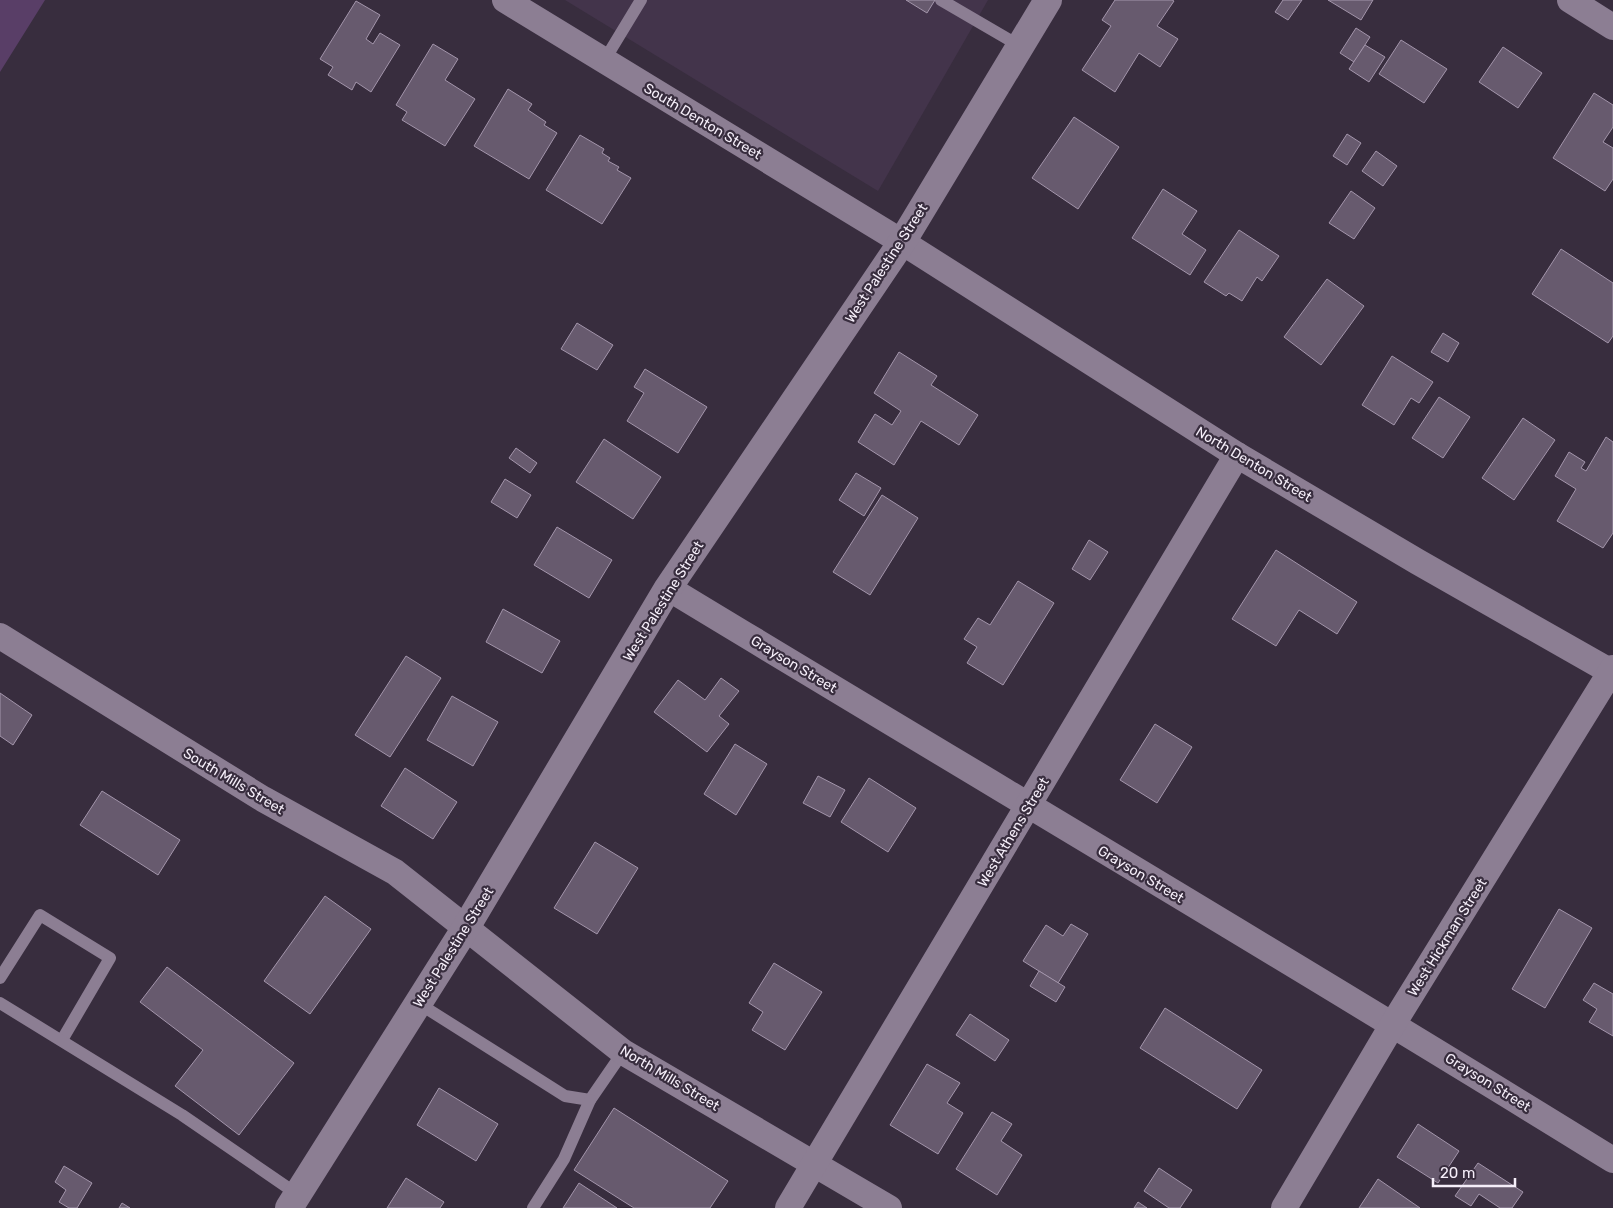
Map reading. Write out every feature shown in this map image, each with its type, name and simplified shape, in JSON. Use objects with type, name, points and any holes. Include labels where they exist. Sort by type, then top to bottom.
[{"type":"street","name":"South Denton Street","points":[[505,0],[902,242]]},
{"type":"street","name":"West Palestine Street","points":[[293,1201],[465,929],[668,588],[902,242],[1048,0]]},
{"type":"street","points":[[1570,0],[1613,27]]},
{"type":"street","name":"North Denton Street","points":[[902,242],[1237,455],[1418,562],[1612,671]]},
{"type":"street","name":"West Athens Street","points":[[788,1208],[1237,455]]},
{"type":"street","name":"Grayson Street","points":[[668,588],[1393,1024],[1613,1160]]},
{"type":"street","name":"South Mills Street","points":[[0,636],[262,799],[395,872],[465,929]]},
{"type":"street","name":"West Hickman Street","points":[[1284,1208],[1393,1024],[1612,671]]},
{"type":"street","name":"North Mills Street","points":[[465,929],[624,1052],[889,1208]]},
{"type":"lane","points":[[604,61],[641,0]]},
{"type":"lane","points":[[940,0],[1020,46]]},
{"type":"lane","points":[[0,978],[40,915],[110,958],[62,1040]]},
{"type":"lane","points":[[0,1003],[182,1115],[293,1201]]},
{"type":"lane","points":[[418,1003],[565,1096],[590,1100]]},
{"type":"lane","points":[[533,1208],[564,1159],[590,1100],[624,1052]]},
{"type":"shaded area","points":[[0,0],[45,0],[0,72]]},
{"type":"shaded area","points":[[565,0],[988,0],[878,191]]},
{"type":"building","points":[[906,0],[935,0],[927,13]]},
{"type":"building","points":[[1115,0],[1174,1],[1157,26],[1178,39],[1160,67],[1139,53],[1115,92],[1082,70],[1111,26],[1102,20]]},
{"type":"building","points":[[1283,0],[1302,0],[1288,20],[1275,12]]},
{"type":"building","points":[[1328,0],[1373,0],[1361,20]]},
{"type":"building","points":[[356,1],[380,15],[366,39],[373,44],[380,33],[400,45],[371,92],[356,82],[352,90],[328,75],[333,67],[320,59]]},
{"type":"building","points":[[1356,28],[1370,37],[1354,62],[1340,53]]},
{"type":"building","points":[[1401,40],[1447,69],[1424,103],[1379,74]]},
{"type":"building","points":[[433,44],[458,59],[445,80],[475,99],[445,146],[402,120],[407,112],[396,105]]},
{"type":"building","points":[[1365,45],[1385,57],[1369,82],[1349,69]]},
{"type":"building","points":[[1503,47],[1542,73],[1518,108],[1479,82]]},
{"type":"building","points":[[508,89],[532,104],[528,110],[546,122],[544,125],[557,133],[529,179],[474,146]]},
{"type":"building","points":[[1594,93],[1613,105],[1613,127],[1603,142],[1613,148],[1613,179],[1605,191],[1553,158]]},
{"type":"building","points":[[1074,117],[1119,147],[1078,209],[1032,178]]},
{"type":"building","points":[[1347,134],[1361,143],[1347,165],[1333,156]]},
{"type":"building","points":[[580,135],[604,149],[602,153],[610,158],[608,161],[619,167],[617,170],[631,178],[602,224],[546,190]]},
{"type":"building","points":[[1376,151],[1397,166],[1383,186],[1362,171]]},
{"type":"building","points":[[1163,189],[1197,211],[1182,234],[1206,250],[1190,275],[1132,238]]},
{"type":"building","points":[[1351,191],[1375,208],[1354,239],[1329,223]]},
{"type":"building","points":[[1239,230],[1279,256],[1262,281],[1257,277],[1242,301],[1229,293],[1226,296],[1204,282]]},
{"type":"building","points":[[1561,249],[1613,283],[1613,336],[1608,343],[1532,294]]},
{"type":"building","points":[[1327,279],[1364,306],[1321,365],[1284,337]]},
{"type":"building","points":[[577,323],[613,345],[597,370],[561,349]]},
{"type":"building","points":[[1443,333],[1459,343],[1448,362],[1431,352]]},
{"type":"building","points":[[899,352],[937,376],[931,385],[978,415],[959,445],[921,421],[894,465],[858,442],[875,414],[892,425],[901,411],[874,393]]},
{"type":"building","points":[[1392,356],[1433,382],[1419,403],[1411,398],[1394,425],[1362,405]]},
{"type":"building","points":[[645,369],[707,407],[678,453],[627,421],[644,393],[634,387]]},
{"type":"building","points":[[1439,397],[1470,417],[1443,458],[1412,438]]},
{"type":"building","points":[[1523,418],[1555,440],[1514,500],[1482,478]]},
{"type":"building","points":[[1606,437],[1613,442],[1613,533],[1603,548],[1557,521],[1576,489],[1555,476],[1569,452],[1585,462],[1581,468],[1586,471]]},
{"type":"building","points":[[604,439],[661,477],[633,519],[576,482]]},
{"type":"building","points":[[516,448],[537,463],[530,473],[509,458]]},
{"type":"building","points":[[856,473],[881,488],[864,516],[839,500]]},
{"type":"building","points":[[505,479],[531,495],[517,518],[491,502]]},
{"type":"building","points":[[882,495],[918,518],[870,595],[833,572]]},
{"type":"building","points":[[557,527],[612,560],[589,598],[534,565]]},
{"type":"building","points":[[1089,540],[1108,552],[1090,580],[1072,569]]},
{"type":"building","points":[[1276,550],[1357,602],[1337,634],[1299,610],[1276,646],[1232,619]]},
{"type":"building","points":[[1018,581],[1054,603],[1003,685],[967,663],[977,647],[964,639],[978,618],[990,625]]},
{"type":"building","points":[[503,609],[560,641],[542,673],[486,642]]},
{"type":"building","points":[[406,656],[441,678],[390,757],[355,735]]},
{"type":"building","points":[[721,678],[739,691],[719,716],[729,724],[707,752],[654,712],[678,680],[705,700]]},
{"type":"building","points":[[0,693],[32,715],[13,745],[0,736]]},
{"type":"building","points":[[452,696],[498,722],[473,766],[427,740]]},
{"type":"building","points":[[1155,724],[1192,747],[1157,803],[1120,780]]},
{"type":"building","points":[[735,744],[767,764],[736,815],[704,794]]},
{"type":"building","points":[[405,768],[457,802],[433,839],[381,806]]},
{"type":"building","points":[[818,776],[845,790],[830,817],[803,803]]},
{"type":"building","points":[[869,778],[916,808],[888,852],[841,822]]},
{"type":"building","points":[[102,791],[180,840],[158,875],[80,825]]},
{"type":"building","points":[[595,842],[638,868],[597,934],[554,908]]},
{"type":"building","points":[[325,896],[371,929],[310,1014],[264,981]]},
{"type":"building","points":[[1559,909],[1592,928],[1545,1008],[1512,989]]},
{"type":"building","points":[[1071,924],[1088,934],[1058,983],[1023,961],[1046,925],[1063,936]]},
{"type":"building","points":[[774,963],[822,992],[785,1050],[752,1030],[763,1012],[749,1003]]},
{"type":"building","points":[[167,967],[294,1063],[239,1135],[175,1086],[203,1050],[140,1002]]},
{"type":"building","points":[[1039,971],[1065,987],[1056,1002],[1030,986]]},
{"type":"building","points":[[1594,983],[1613,994],[1613,1036],[1589,1022],[1597,1009],[1583,1000]]},
{"type":"building","points":[[1165,1008],[1262,1070],[1237,1109],[1140,1048]]},
{"type":"building","points":[[970,1014],[1009,1040],[995,1061],[956,1035]]},
{"type":"building","points":[[927,1064],[960,1083],[947,1103],[963,1113],[938,1154],[890,1125]]},
{"type":"building","points":[[439,1088],[498,1124],[476,1161],[417,1125]]},
{"type":"building","points":[[614,1108],[728,1181],[710,1208],[634,1208],[574,1170]]},
{"type":"building","points":[[992,1112],[1012,1124],[1001,1141],[1022,1155],[997,1195],[956,1169]]},
{"type":"building","points":[[1418,1124],[1459,1151],[1438,1183],[1397,1157]]},
{"type":"building","points":[[1478,1163],[1523,1192],[1512,1208],[1500,1208],[1479,1194],[1471,1206],[1455,1196]]},
{"type":"building","points":[[64,1166],[92,1183],[77,1208],[69,1208],[59,1202],[66,1190],[55,1182]]},
{"type":"building","points":[[1159,1168],[1192,1190],[1180,1208],[1169,1208],[1144,1191]]},
{"type":"building","points":[[406,1178],[444,1202],[440,1208],[387,1208]]},
{"type":"building","points":[[1378,1179],[1420,1208],[1359,1208]]},
{"type":"building","points":[[579,1183],[617,1208],[563,1208]]},
{"type":"building","points":[[1138,1202],[1147,1208],[1134,1208]]},
{"type":"building","points":[[122,1203],[130,1208],[119,1208]]}]
